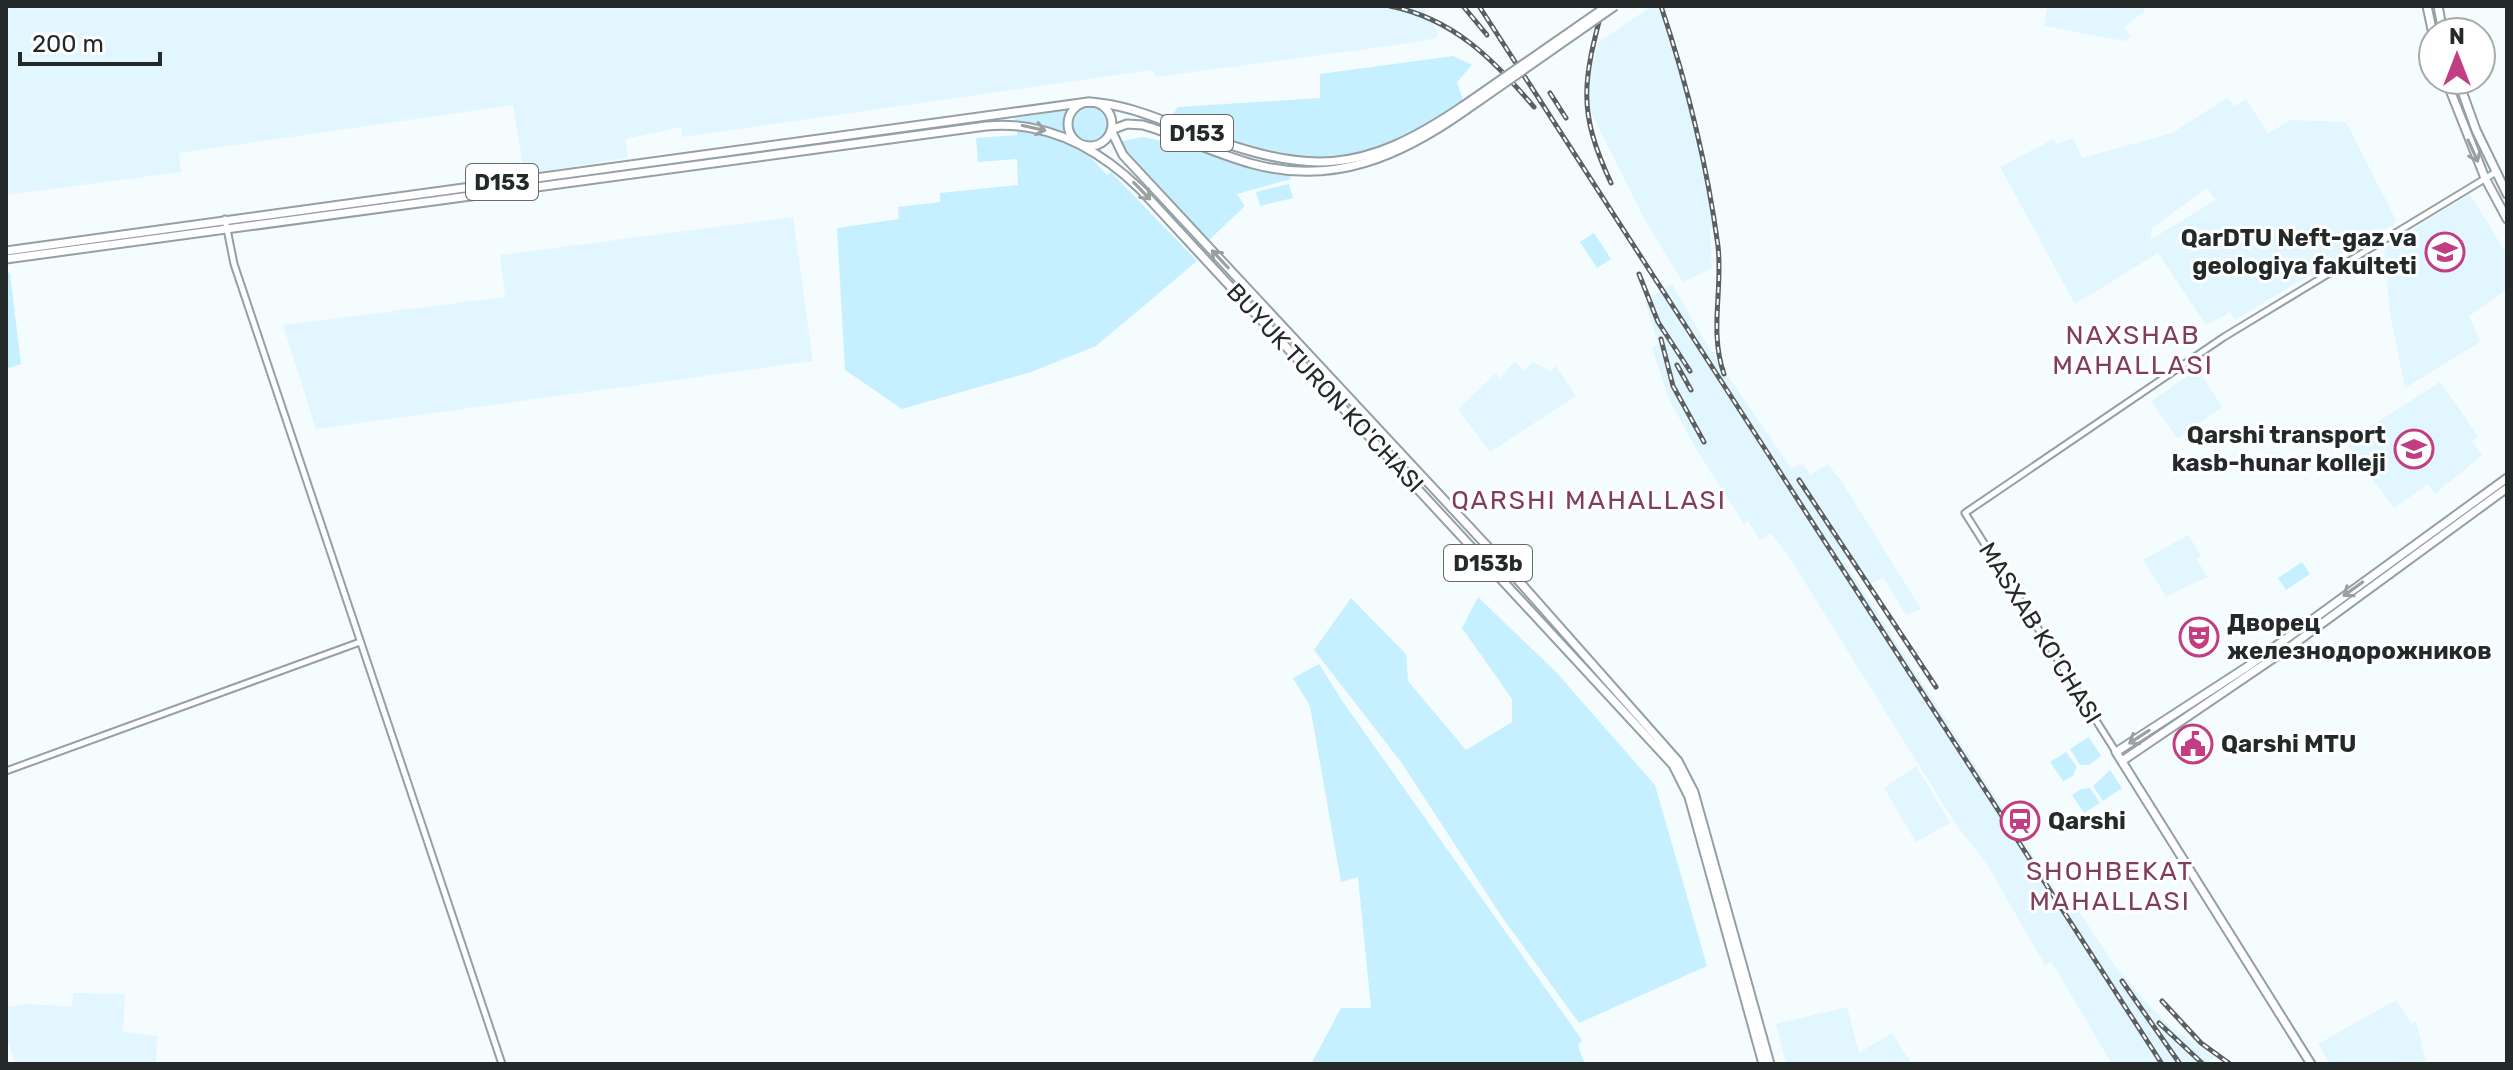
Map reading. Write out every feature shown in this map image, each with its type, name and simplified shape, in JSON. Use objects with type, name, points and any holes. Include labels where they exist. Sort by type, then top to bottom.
[{"type":"main road","name":"D153","points":[[6,259],[226,224],[1088,102],[1120,104],[1264,156],[1341,161],[1381,153],[1421,135],[1465,108],[1607,6]]},
{"type":"main road","name":"D153","points":[[6,251],[986,126],[1032,127],[1080,144],[1099,144],[1111,130],[1127,124],[1143,125],[1257,165],[1323,170],[1374,161],[1404,150],[1615,6]]},
{"type":"main road","points":[[2452,96],[2485,178],[2507,219]]},
{"type":"main road","points":[[2465,96],[2507,194]]},
{"type":"main road","points":[[1080,144],[1070,134],[1068,120],[1075,107],[1088,102],[1107,110],[1111,130]]},
{"type":"main road","name":"BUYUK TURON KO'CHASI","points":[[1111,130],[1123,155],[1502,562],[1682,766],[1694,792],[1770,1064]]},
{"type":"main road","name":"BUYUK TURON KO'CHASI","points":[[1080,144],[1105,158],[1141,190],[1591,672],[1679,774],[1689,797],[1763,1064]]},
{"type":"main road","points":[[2311,1064],[2116,752],[2250,665],[2507,478]]},
{"type":"main road","points":[[2122,761],[2262,667],[2507,488]]},
{"type":"main road","points":[[1429,500],[1437,495]]},
{"type":"main road","points":[[2385,566],[2391,574]]},
{"type":"street","points":[[2485,178],[2496,172]]},
{"type":"street","name":"MASXAB KO'CHASI","points":[[2116,752],[1965,513],[2224,337],[2485,178]]},
{"type":"street","points":[[226,224],[234,264],[502,1064]]},
{"type":"street","points":[[6,771],[360,642]]},
{"type":"shaded area","points":[[6,6],[1423,6],[1438,33],[1437,38],[1396,45],[1155,77],[1153,70],[683,137],[681,127],[625,139],[628,158],[524,174],[513,105],[179,153],[181,172],[6,195]]},
{"type":"shaded area","points":[[1652,6],[1663,6],[1680,57],[1717,228],[1710,230],[1712,268],[1683,282],[1646,222],[1592,114],[1586,87],[1599,42]]},
{"type":"shaded area","points":[[2048,6],[2143,6],[2145,11],[2124,27],[2131,38],[2124,41],[2044,26]]},
{"type":"shaded area","points":[[1453,56],[1472,65],[1457,82],[1463,100],[1413,136],[1384,149],[1353,156],[1323,157],[1261,148],[1171,117],[1178,107],[1320,98],[1320,74]]},
{"type":"shaded area","points":[[2227,98],[2234,106],[2246,99],[2268,134],[2290,120],[2346,122],[2397,222],[2235,320],[2230,312],[2206,325],[2158,253],[2075,304],[2000,167],[2054,139],[2057,144],[2073,138],[2082,158],[2172,133]],"holes":[[[2207,188],[2216,200],[2150,240],[2152,228]]]},
{"type":"shaded area","points":[[1090,108],[1102,113],[1107,125],[1102,137],[1090,142],[1078,137],[1073,125],[1078,113]]},
{"type":"shaded area","points":[[1066,110],[1065,133],[1012,119]]},
{"type":"shaded area","points":[[1017,131],[1057,138],[1090,157],[1107,175],[1111,172],[1197,261],[1096,346],[1031,372],[902,409],[845,370],[837,228],[899,219],[898,207],[940,202],[940,193],[1018,185],[1017,159],[978,162],[976,138],[1017,135]]},
{"type":"shaded area","points":[[1143,137],[1288,173],[1291,179],[1237,194],[1245,206],[1208,241],[1123,147],[1123,141]]},
{"type":"shaded area","points":[[1289,184],[1293,198],[1260,206],[1256,192]]},
{"type":"shaded area","name":"QarDTU Neft-gaz va geologiya fakulteti","points":[[2470,194],[2507,255],[2507,289],[2469,316],[2480,342],[2405,388],[2390,313],[2384,248]]},
{"type":"shaded area","points":[[793,217],[813,361],[316,429],[283,325],[505,297],[500,255]]},
{"type":"shaded area","points":[[1594,233],[1611,259],[1597,268],[1580,242]]},
{"type":"shaded area","points":[[6,271],[10,274],[21,364],[6,369]]},
{"type":"shaded area","points":[[1672,284],[1708,347],[1791,468],[1803,464],[1810,475],[1828,464],[1842,482],[1921,609],[1906,615],[1883,577],[1866,587],[1849,558],[1844,561],[2069,911],[2076,907],[2114,964],[2144,1000],[2169,1025],[2214,1057],[2206,1064],[2112,1064],[2051,961],[2045,965],[1988,866],[1955,823],[1788,555],[1771,533],[1760,540],[1748,521],[1744,524],[1695,447],[1669,399],[1652,348],[1658,344],[1645,301]]},
{"type":"shaded area","points":[[1515,361],[1523,371],[1533,362],[1550,371],[1556,366],[1576,396],[1490,452],[1458,409],[1495,374],[1500,378]]},
{"type":"shaded area","points":[[2198,369],[2222,407],[2178,439],[2151,401]]},
{"type":"shaded area","name":"Qarshi transport kasb-hunar kolleji","points":[[2440,382],[2478,436],[2472,442],[2482,455],[2435,494],[2428,484],[2394,508],[2345,443]]},
{"type":"shaded area","points":[[2188,535],[2201,555],[2196,559],[2208,577],[2166,596],[2143,560]]},
{"type":"shaded area","points":[[2302,562],[2310,574],[2286,590],[2278,578]]},
{"type":"shaded area","points":[[1478,597],[1556,672],[1655,785],[1707,966],[1579,1023],[1502,917],[1401,762],[1314,650],[1351,598],[1406,654],[1408,681],[1466,750],[1512,722],[1512,699],[1462,628]]},
{"type":"shaded area","points":[[1319,664],[1582,1040],[1578,1046],[1585,1064],[1311,1064],[1341,1008],[1371,1008],[1358,877],[1341,882],[1310,706],[1293,678]]},
{"type":"shaded area","points":[[2089,737],[2101,756],[2089,765],[2080,765],[2070,749]]},
{"type":"shaded area","points":[[2066,752],[2077,767],[2073,776],[2063,781],[2050,762]]},
{"type":"shaded area","points":[[1916,766],[1950,823],[1916,842],[1884,788]]},
{"type":"shaded area","points":[[2110,770],[2122,788],[2103,801],[2093,786]]},
{"type":"shaded area","points":[[2090,788],[2100,803],[2084,813],[2072,795]]},
{"type":"shaded area","points":[[73,993],[125,994],[123,1032],[157,1036],[156,1064],[16,1064],[6,1037],[6,1007],[26,1004],[72,1007]]},
{"type":"shaded area","points":[[2396,1000],[2412,1024],[2416,1022],[2426,1061],[2330,1064],[2318,1044]]},
{"type":"shaded area","points":[[1847,1007],[1859,1053],[1892,1033],[1912,1064],[1786,1064],[1776,1024]]},
{"type":"railway","points":[[1390,6],[1434,21],[1471,43],[1534,107]]},
{"type":"railway","points":[[1463,6],[1487,35]]},
{"type":"railway","points":[[1479,6],[2162,1064]]},
{"type":"railway","points":[[1603,6],[1591,55],[1587,96],[1593,135],[1611,183]]},
{"type":"railway","points":[[1661,6],[1695,124],[1708,185],[1718,246],[1717,342],[1724,374]]},
{"type":"railway","points":[[1550,93],[1566,118]]},
{"type":"railway","points":[[1639,274],[1658,322],[1690,371]]},
{"type":"railway","points":[[1661,339],[1673,386],[1704,442]]},
{"type":"railway","points":[[1677,365],[1691,390]]},
{"type":"railway","points":[[1799,480],[1936,687]]},
{"type":"railway","points":[[2122,981],[2180,1064]]},
{"type":"railway","points":[[2162,1001],[2201,1043],[2230,1064]]},
{"type":"railway","points":[[2159,1023],[2203,1064]]},
{"type":"place","name":"QarDTU Neft-gaz va geologiya fakulteti","points":[[2445,252]]},
{"type":"place","name":"Qarshi transport kasb-hunar kolleji","points":[[2414,449]]},
{"type":"place","name":"Дворец железнодорожников","points":[[2199,637]]},
{"type":"place","name":"Qarshi MTU","points":[[2193,744]]},
{"type":"place","name":"Qarshi","points":[[2020,821]]},
{"type":"district","name":"NAXSHAB MAHALLASI","points":[[2133,350]]},
{"type":"district","name":"QARSHI MAHALLASI","points":[[1589,500]]},
{"type":"district","name":"SHOHBEKAT MAHALLASI","points":[[2110,886]]}]
